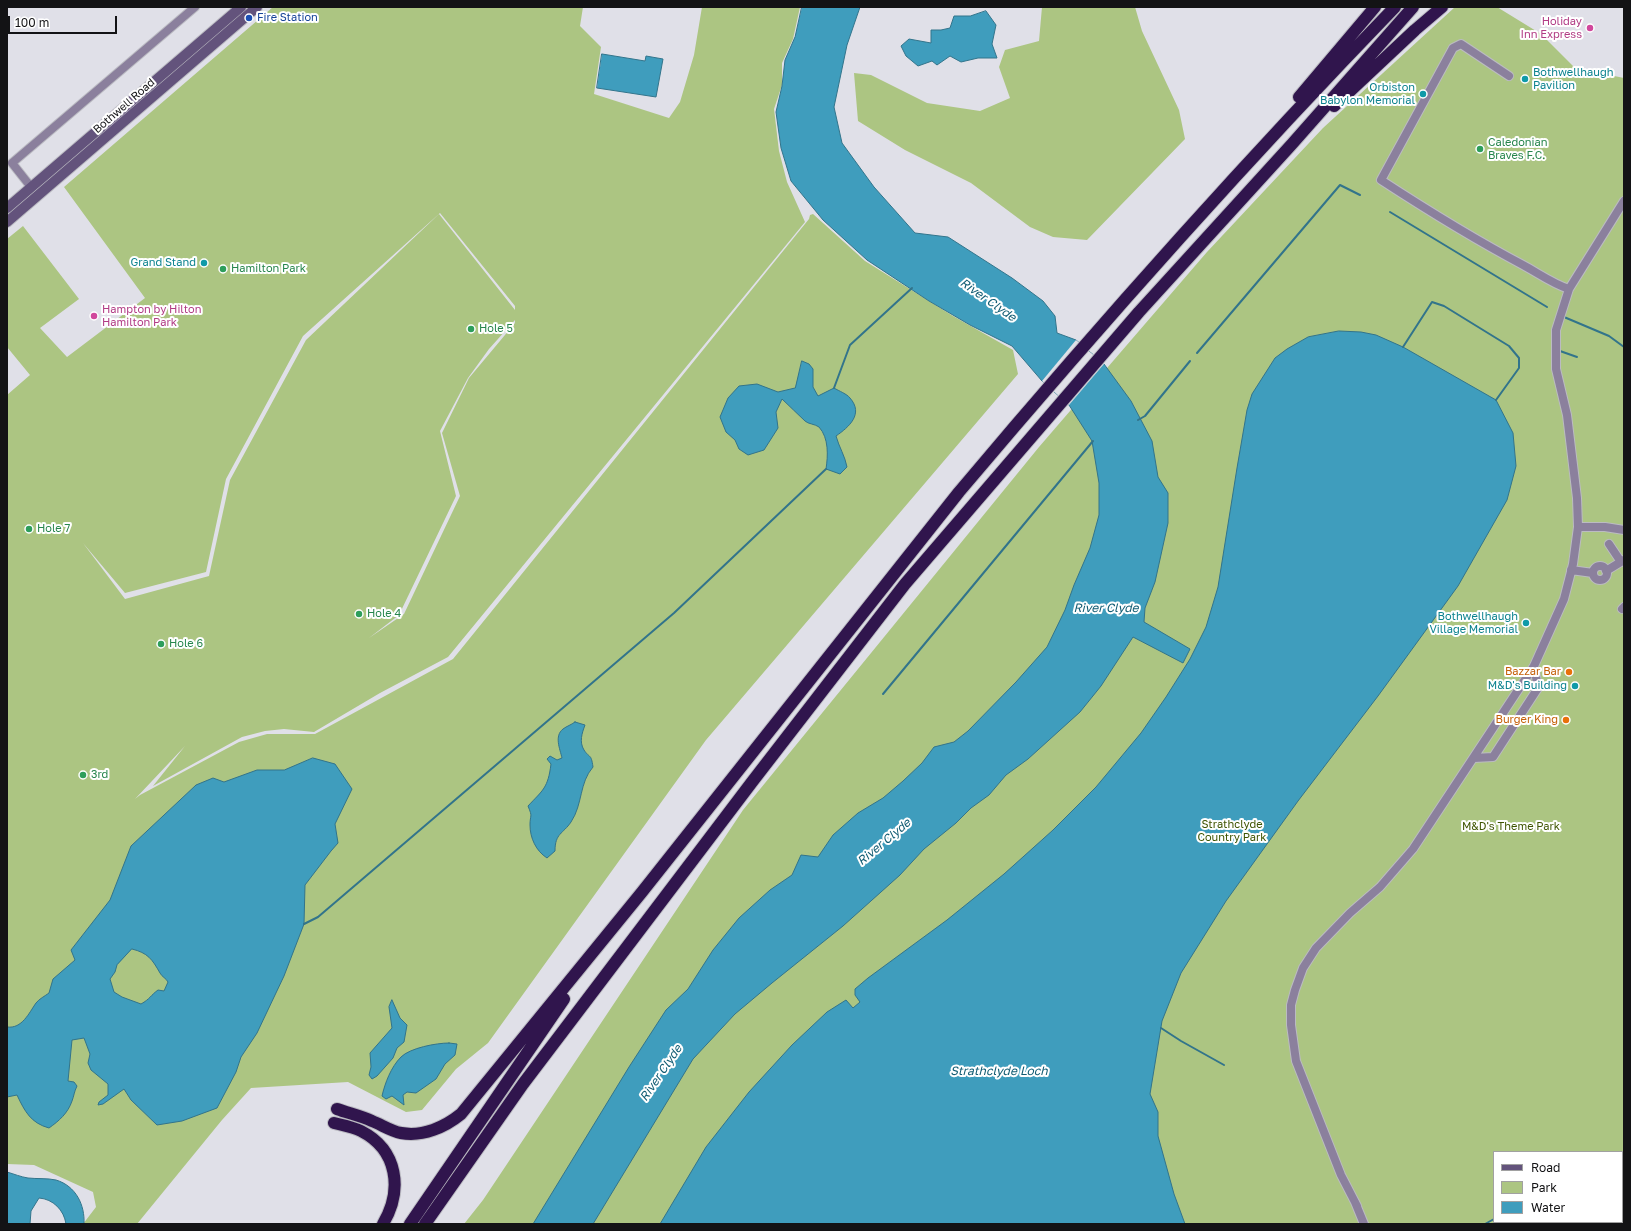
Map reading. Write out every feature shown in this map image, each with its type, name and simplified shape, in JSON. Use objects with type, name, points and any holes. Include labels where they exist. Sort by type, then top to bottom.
[{"type":"highway","points":[[1274,133],[1302,92],[1375,7]]},
{"type":"highway","points":[[337,1110],[371,1120],[401,1133],[420,1133],[432,1131],[450,1123],[461,1114],[613,927],[959,492],[1123,302],[1274,133],[1395,7]]},
{"type":"highway","points":[[425,1224],[523,1084],[752,782],[905,584],[1139,312],[1292,144],[1413,7]]},
{"type":"highway","points":[[1292,144],[1415,30],[1442,7]]},
{"type":"highway","points":[[410,1224],[613,927]]},
{"type":"highway","points":[[334,1123],[360,1130],[377,1142],[391,1160],[396,1188],[388,1216],[383,1224]]},
{"type":"main road","name":"Bothwell Road","points":[[7,208],[241,7]]},
{"type":"main road","name":"Bothwell Road","points":[[7,222],[257,7]]},
{"type":"main road","points":[[31,187],[39,196]]},
{"type":"street","points":[[31,187],[12,163],[195,7]]},
{"type":"street","points":[[1509,76],[1461,44],[1453,48],[1381,180],[1478,241],[1560,286],[1569,289]]},
{"type":"street","points":[[1357,1206],[1341,1175],[1296,1061],[1291,1025],[1291,1006],[1299,980],[1308,960],[1316,948],[1350,913],[1380,887],[1413,849],[1534,666],[1564,599],[1571,570],[1578,527],[1577,498],[1567,415],[1556,369],[1556,330],[1569,289],[1624,201]]},
{"type":"street","points":[[1578,527],[1605,527],[1624,530]]},
{"type":"street","points":[[1571,570],[1593,573],[1594,577],[1601,579],[1605,577],[1606,571],[1623,561],[1609,544]]},
{"type":"street","points":[[1474,758],[1493,757],[1538,688],[1534,666]]},
{"type":"street","points":[[1293,1045],[1312,1097],[1338,1155],[1364,1224]]},
{"type":"green space","points":[[273,7],[583,7],[580,26],[601,47],[594,94],[669,118],[680,102],[694,55],[702,7],[800,7],[793,39],[782,63],[782,85],[774,109],[779,151],[787,182],[805,222],[448,657],[380,693],[314,732],[284,729],[265,731],[242,737],[153,786],[185,746],[135,799],[239,742],[267,734],[315,734],[453,659],[809,219],[810,215],[813,214],[865,261],[953,316],[1013,350],[1018,374],[706,740],[488,1043],[456,1069],[422,1110],[406,1112],[348,1082],[251,1088],[222,1120],[137,1224],[83,1224],[96,1207],[93,1192],[34,1165],[7,1164],[7,395],[30,375],[7,347],[7,239],[23,226],[79,299],[40,328],[67,357],[145,298],[64,187]],"holes":[[[440,213],[515,306],[515,310],[439,214],[306,340],[230,480],[209,576],[125,599],[83,543],[125,593],[206,572],[226,479],[303,336]],[[515,320],[515,323],[469,378],[442,433],[460,496],[404,614],[369,638],[399,615],[456,496],[440,431],[468,378],[489,349]]]},
{"type":"green space","points":[[1042,7],[1135,7],[1142,31],[1179,110],[1185,139],[1087,240],[1053,237],[1030,227],[971,183],[905,150],[858,121],[854,73],[871,75],[927,103],[980,111],[1010,98],[999,67],[1005,50],[1039,41]]},
{"type":"green space","name":"Strathclyde Country Park","points":[[1455,7],[1497,7],[1541,34],[1575,68],[1624,78],[1624,1224],[464,1224],[483,1200],[743,810],[1039,447],[1207,252],[1323,128]]},
{"type":"water","name":"River Clyde","points":[[802,7],[860,7],[847,45],[834,107],[842,143],[874,187],[915,233],[948,237],[1012,278],[1043,301],[1055,316],[1057,333],[1076,340],[1104,364],[1131,401],[1152,441],[1158,477],[1168,493],[1168,523],[1155,582],[1145,608],[1144,622],[1190,649],[1183,663],[1133,637],[1101,686],[1080,712],[1028,759],[1006,775],[989,795],[971,808],[956,823],[924,849],[900,875],[843,926],[735,1014],[693,1059],[593,1224],[533,1224],[629,1067],[666,1010],[688,989],[713,950],[739,918],[770,890],[792,875],[801,855],[818,857],[833,835],[858,813],[883,798],[903,781],[922,763],[934,747],[954,742],[968,731],[1016,682],[1047,647],[1065,610],[1090,548],[1099,515],[1099,483],[1092,441],[1069,405],[1042,381],[1012,346],[970,325],[929,301],[867,260],[823,220],[791,181],[781,148],[776,112],[782,86],[785,60],[795,37]]},
{"type":"water","points":[[986,11],[996,25],[992,44],[997,58],[978,58],[961,62],[950,56],[937,65],[932,61],[918,66],[906,56],[901,46],[909,39],[931,43],[931,30],[950,28],[954,16],[970,16]]},
{"type":"water","points":[[602,54],[645,61],[646,56],[663,59],[656,97],[597,88]]},
{"type":"water","name":"Strathclyde Loch","points":[[1339,331],[1361,332],[1376,335],[1403,347],[1496,400],[1513,433],[1516,466],[1507,500],[1458,586],[1378,696],[1298,801],[1226,901],[1181,973],[1162,1021],[1150,1094],[1158,1112],[1158,1136],[1174,1194],[1185,1224],[660,1224],[706,1147],[749,1092],[792,1045],[827,1012],[846,1000],[853,1008],[860,1002],[855,995],[855,989],[947,920],[1004,874],[1053,830],[1096,787],[1141,733],[1190,659],[1206,627],[1218,587],[1247,410],[1252,394],[1275,358],[1287,349],[1308,337]]},
{"type":"water","points":[[802,361],[809,364],[813,369],[813,387],[818,396],[834,388],[847,395],[856,409],[853,420],[846,429],[836,436],[847,467],[840,474],[826,469],[827,453],[825,436],[819,427],[806,422],[782,399],[776,412],[778,428],[764,450],[748,455],[739,449],[735,440],[726,432],[720,417],[728,398],[739,386],[757,384],[778,392],[795,388]]},
{"type":"water","points":[[575,722],[585,725],[581,741],[582,747],[591,758],[593,767],[585,780],[575,815],[558,837],[555,845],[555,851],[547,858],[540,852],[532,839],[530,830],[531,814],[528,806],[546,784],[551,764],[547,759],[550,756],[557,760],[562,758],[558,743],[560,732]]},
{"type":"water","points":[[313,758],[335,764],[352,789],[335,824],[338,843],[305,885],[304,924],[284,976],[257,1033],[241,1057],[236,1072],[217,1108],[182,1121],[157,1125],[131,1100],[124,1089],[103,1104],[98,1105],[99,1102],[108,1095],[108,1084],[91,1070],[88,1063],[90,1054],[84,1038],[72,1040],[68,1081],[74,1082],[77,1086],[66,1113],[60,1120],[49,1128],[33,1120],[26,1112],[17,1095],[7,1097],[7,1027],[17,1026],[21,1023],[28,1016],[37,1002],[49,993],[53,979],[75,960],[71,950],[110,900],[131,846],[196,785],[213,778],[224,782],[257,770],[284,770]],"holes":[[[132,949],[142,952],[149,957],[168,982],[164,991],[158,990],[141,1004],[122,997],[114,992],[110,979],[115,972],[117,965]]]},
{"type":"water","points":[[392,1000],[400,1018],[407,1025],[404,1042],[397,1048],[393,1058],[377,1076],[372,1079],[369,1075],[371,1067],[370,1053],[392,1028],[389,1007]]},
{"type":"water","points":[[437,1044],[457,1044],[455,1055],[445,1064],[436,1079],[416,1093],[407,1092],[403,1095],[404,1105],[392,1096],[386,1099],[382,1096],[389,1075],[394,1065],[401,1057],[410,1051]]},
{"type":"water","points":[[7,1172],[28,1178],[56,1180],[69,1187],[81,1203],[84,1224],[66,1224],[63,1214],[57,1206],[49,1201],[39,1198],[31,1211],[30,1224],[7,1224]]},
{"type":"pier","points":[[1076,340],[1104,364],[1069,405],[1042,381]]},
{"type":"waterway","points":[[1197,353],[1340,185],[1360,195]]},
{"type":"waterway","points":[[1390,212],[1547,307]]},
{"type":"waterway","points":[[834,388],[850,345],[912,288]]},
{"type":"waterway","points":[[1403,347],[1432,302],[1444,306],[1509,346],[1519,358],[1519,368],[1496,400]]},
{"type":"waterway","points":[[1564,317],[1609,336],[1624,347]]},
{"type":"waterway","points":[[1560,351],[1577,357]]},
{"type":"waterway","points":[[1138,420],[1145,416],[1190,361]]},
{"type":"waterway","points":[[883,694],[1093,441]]},
{"type":"waterway","points":[[304,924],[318,917],[674,613],[826,469]]},
{"type":"waterway","points":[[1161,1028],[1224,1065]]},
{"type":"waterway","points":[[1485,1224],[1493,1220]]},
{"type":"place","name":"Fire Station","points":[[249,18]]},
{"type":"place","name":"Holiday Inn Express","points":[[1590,28]]},
{"type":"place","name":"Bothwellhaugh Pavilion","points":[[1525,79]]},
{"type":"place","name":"Orbiston Babylon Memorial","points":[[1423,94]]},
{"type":"place","name":"Caledonian Braves F.C.","points":[[1480,149]]},
{"type":"place","name":"Grand Stand","points":[[204,263]]},
{"type":"place","name":"Hamilton Park","points":[[223,269]]},
{"type":"place","name":"Hampton by Hilton Hamilton Park","points":[[94,316]]},
{"type":"place","name":"Hole 5","points":[[471,329]]},
{"type":"place","name":"Hole 7","points":[[29,529]]},
{"type":"place","name":"Hole 4","points":[[359,614]]},
{"type":"place","name":"Bothwellhaugh Village Memorial","points":[[1526,623]]},
{"type":"place","name":"Hole 6","points":[[161,644]]},
{"type":"place","name":"Bazzar Bar","points":[[1569,672]]},
{"type":"place","name":"M&D's Building","points":[[1575,686]]},
{"type":"place","name":"Burger King","points":[[1566,720]]},
{"type":"place","name":"3rd","points":[[83,775]]},
{"type":"park label","name":"M&D's Theme Park","points":[[1511,827]]}]
